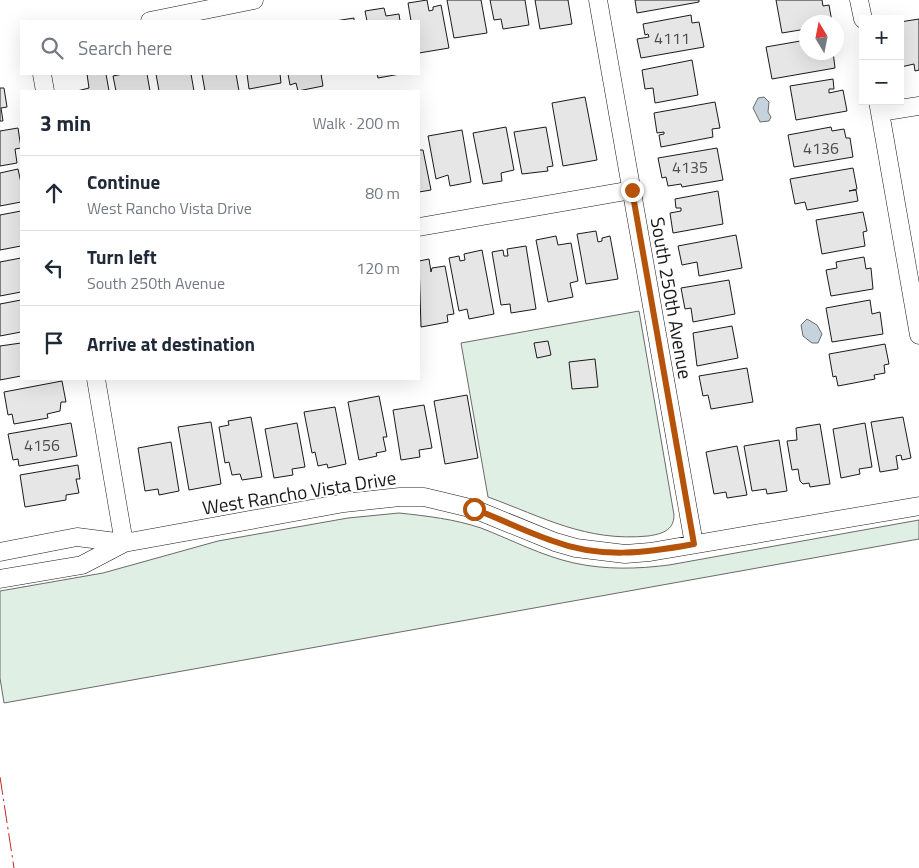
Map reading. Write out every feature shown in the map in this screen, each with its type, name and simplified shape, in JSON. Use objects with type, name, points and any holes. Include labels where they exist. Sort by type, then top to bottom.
[{"type":"street","points":[[155,20],[254,0]]},
{"type":"street","name":"South 250th Avenue","points":[[598,0],[694,544]]},
{"type":"street","points":[[860,0],[862,15]]},
{"type":"street","points":[[42,75],[45,90]]},
{"type":"street","points":[[919,106],[879,107],[919,335]]},
{"type":"street","points":[[420,227],[632,190]]},
{"type":"street","points":[[96,380],[124,543]]},
{"type":"street","name":"West Rancho Vista Drive","points":[[0,579],[82,565],[124,543],[344,503],[400,496],[424,498],[474,509],[555,542],[592,551],[625,554],[650,552],[919,506]]},
{"type":"street","name":"West Rancho Vista Drive","points":[[0,552],[77,537],[124,543]]},
{"type":"green space","points":[[639,311],[674,515],[672,525],[662,533],[648,536],[626,537],[585,532],[546,520],[488,497],[461,343]]},
{"type":"green space","points":[[399,513],[461,522],[562,560],[610,568],[669,565],[919,520],[919,539],[4,703],[0,678],[0,591],[103,573],[218,541],[348,518]]},
{"type":"shaded area","points":[[764,97],[769,102],[768,112],[771,117],[769,121],[760,122],[753,108],[758,98]]},
{"type":"shaded area","points":[[807,319],[817,325],[822,334],[818,343],[812,343],[803,336],[801,325]]},
{"type":"building","points":[[427,0],[429,11],[433,10],[433,7],[441,5],[449,48],[420,53],[420,20],[411,20],[408,3]]},
{"type":"building","points":[[447,0],[481,0],[487,33],[454,38]]},
{"type":"building","points":[[490,0],[525,0],[529,25],[503,29],[501,19],[494,20]]},
{"type":"building","points":[[535,0],[568,0],[572,24],[540,29]]},
{"type":"building","points":[[635,0],[699,0],[699,2],[637,13]]},
{"type":"building","points":[[776,0],[822,0],[823,6],[829,5],[831,15],[799,15],[799,30],[782,33]]},
{"type":"building","points":[[384,8],[386,16],[399,14],[400,20],[367,20],[365,11]]},
{"type":"building","points":[[691,15],[692,23],[699,22],[704,47],[641,58],[637,39],[649,37],[648,34],[645,35],[643,24]]},
{"type":"building","points":[[919,19],[919,70],[915,71],[914,64],[904,66],[904,21]]},
{"type":"building","points":[[799,41],[799,60],[834,60],[835,68],[772,79],[766,47]]},
{"type":"building","points":[[692,60],[698,95],[655,103],[653,88],[645,89],[642,70]]},
{"type":"building","points":[[87,75],[106,75],[109,90],[81,90],[89,88]]},
{"type":"building","points":[[147,75],[150,90],[116,90],[113,76]]},
{"type":"building","points":[[156,75],[191,75],[194,90],[159,90]]},
{"type":"building","points":[[202,75],[236,75],[239,90],[205,90]]},
{"type":"building","points":[[247,75],[280,75],[281,83],[249,89]]},
{"type":"building","points":[[288,75],[321,75],[323,86],[298,90],[296,83],[290,85]]},
{"type":"building","points":[[377,75],[394,75],[378,78]]},
{"type":"building","points":[[833,79],[834,89],[829,89],[829,93],[843,90],[847,111],[796,120],[790,86]]},
{"type":"building","points":[[0,88],[4,88],[7,107],[1,108],[3,121],[0,121]]},
{"type":"building","points":[[585,97],[597,160],[563,166],[552,103]]},
{"type":"building","points":[[715,102],[720,128],[712,129],[713,137],[661,147],[659,135],[664,134],[664,132],[657,133],[654,113]]},
{"type":"building","points":[[506,127],[514,170],[501,173],[502,181],[483,184],[473,133]]},
{"type":"building","points":[[546,127],[553,166],[547,167],[548,171],[522,174],[514,132]]},
{"type":"building","points":[[831,127],[832,131],[844,129],[846,138],[850,138],[853,157],[794,167],[788,135]]},
{"type":"building","points":[[18,128],[20,148],[15,149],[17,163],[0,166],[0,131]]},
{"type":"building","points":[[462,130],[471,182],[450,186],[448,175],[436,179],[428,136]]},
{"type":"building","points":[[717,148],[723,180],[682,187],[681,184],[668,186],[666,177],[662,178],[658,158]]},
{"type":"building","points":[[420,150],[423,150],[431,190],[420,192]]},
{"type":"building","points":[[853,168],[857,189],[849,191],[856,190],[858,201],[807,210],[805,202],[795,204],[790,179]]},
{"type":"building","points":[[18,169],[20,202],[0,206],[0,173]]},
{"type":"building","points":[[718,191],[723,224],[673,233],[670,213],[681,211],[681,208],[676,208],[675,199]]},
{"type":"building","points":[[20,211],[20,246],[0,250],[0,215]]},
{"type":"building","points":[[863,212],[867,231],[863,232],[865,246],[822,254],[816,220]]},
{"type":"building","points":[[596,231],[598,242],[602,241],[602,238],[610,236],[618,279],[586,284],[577,234]]},
{"type":"building","points":[[736,235],[742,268],[699,276],[697,262],[682,265],[678,246]]},
{"type":"building","points":[[556,236],[558,245],[571,243],[578,281],[570,283],[573,297],[548,302],[536,240]]},
{"type":"building","points":[[526,246],[536,309],[511,313],[510,304],[501,305],[492,252],[503,250],[504,256],[508,256],[507,249]]},
{"type":"building","points":[[482,250],[494,314],[469,319],[467,309],[459,311],[449,258],[459,256],[460,261],[465,260],[464,254]]},
{"type":"building","points":[[864,257],[866,269],[871,268],[873,289],[831,296],[826,270],[837,268],[836,262]]},
{"type":"building","points":[[20,258],[20,292],[0,296],[0,262]]},
{"type":"building","points":[[429,259],[431,272],[432,268],[445,266],[454,314],[447,315],[448,322],[421,327],[420,261]]},
{"type":"building","points":[[729,280],[735,314],[693,322],[691,308],[685,309],[681,288]]},
{"type":"building","points":[[20,300],[20,332],[0,336],[0,304]]},
{"type":"building","points":[[870,300],[872,314],[880,312],[883,334],[832,342],[826,308]]},
{"type":"building","points":[[732,326],[738,358],[697,366],[693,333]]},
{"type":"building","points":[[548,341],[551,355],[537,358],[534,343]]},
{"type":"building","points":[[20,343],[20,376],[0,380],[0,346]]},
{"type":"building","points":[[885,344],[889,364],[884,365],[885,373],[874,375],[875,379],[838,386],[836,376],[833,377],[829,354]]},
{"type":"building","points":[[595,359],[598,387],[572,389],[569,362]]},
{"type":"building","points":[[747,368],[753,402],[711,409],[708,395],[703,396],[699,376]]},
{"type":"building","points":[[62,381],[66,402],[61,402],[60,411],[47,414],[48,418],[14,424],[12,414],[8,415],[4,392]]},
{"type":"building","points":[[467,395],[478,458],[445,464],[434,401]]},
{"type":"building","points":[[379,396],[387,437],[383,437],[386,451],[376,453],[377,456],[359,460],[348,402]]},
{"type":"building","points":[[424,405],[432,448],[419,450],[420,457],[401,460],[393,410]]},
{"type":"building","points":[[335,407],[346,464],[328,468],[327,464],[318,466],[315,452],[312,453],[304,412]]},
{"type":"building","points":[[251,417],[262,477],[242,480],[240,474],[232,475],[229,462],[225,463],[219,427],[229,425],[228,421]]},
{"type":"building","points":[[903,417],[911,458],[902,460],[901,455],[896,456],[898,469],[880,472],[871,422]]},
{"type":"building","points":[[211,422],[221,484],[189,490],[178,427]]},
{"type":"building","points":[[71,423],[77,456],[19,466],[18,459],[13,460],[8,434]]},
{"type":"building","points":[[297,423],[305,467],[292,469],[293,475],[274,478],[265,429]]},
{"type":"building","points":[[865,423],[872,467],[859,469],[860,474],[841,478],[833,429]]},
{"type":"building","points":[[820,424],[830,484],[810,487],[809,483],[803,484],[800,481],[798,469],[792,470],[787,441],[797,440],[796,428]]},
{"type":"building","points":[[779,440],[787,491],[767,494],[766,489],[752,491],[744,446]]},
{"type":"building","points":[[171,442],[179,491],[159,495],[158,489],[145,491],[138,448]]},
{"type":"building","points":[[737,446],[747,495],[727,498],[726,492],[714,494],[706,452]]},
{"type":"building","points":[[78,465],[80,479],[76,479],[79,493],[66,495],[66,500],[25,507],[20,475]]},
{"type":"power","points":[[0,777],[14,868]]},
{"type":"route","points":[[474,509],[555,542],[600,552],[625,554],[650,552],[694,544],[632,190]]}]
